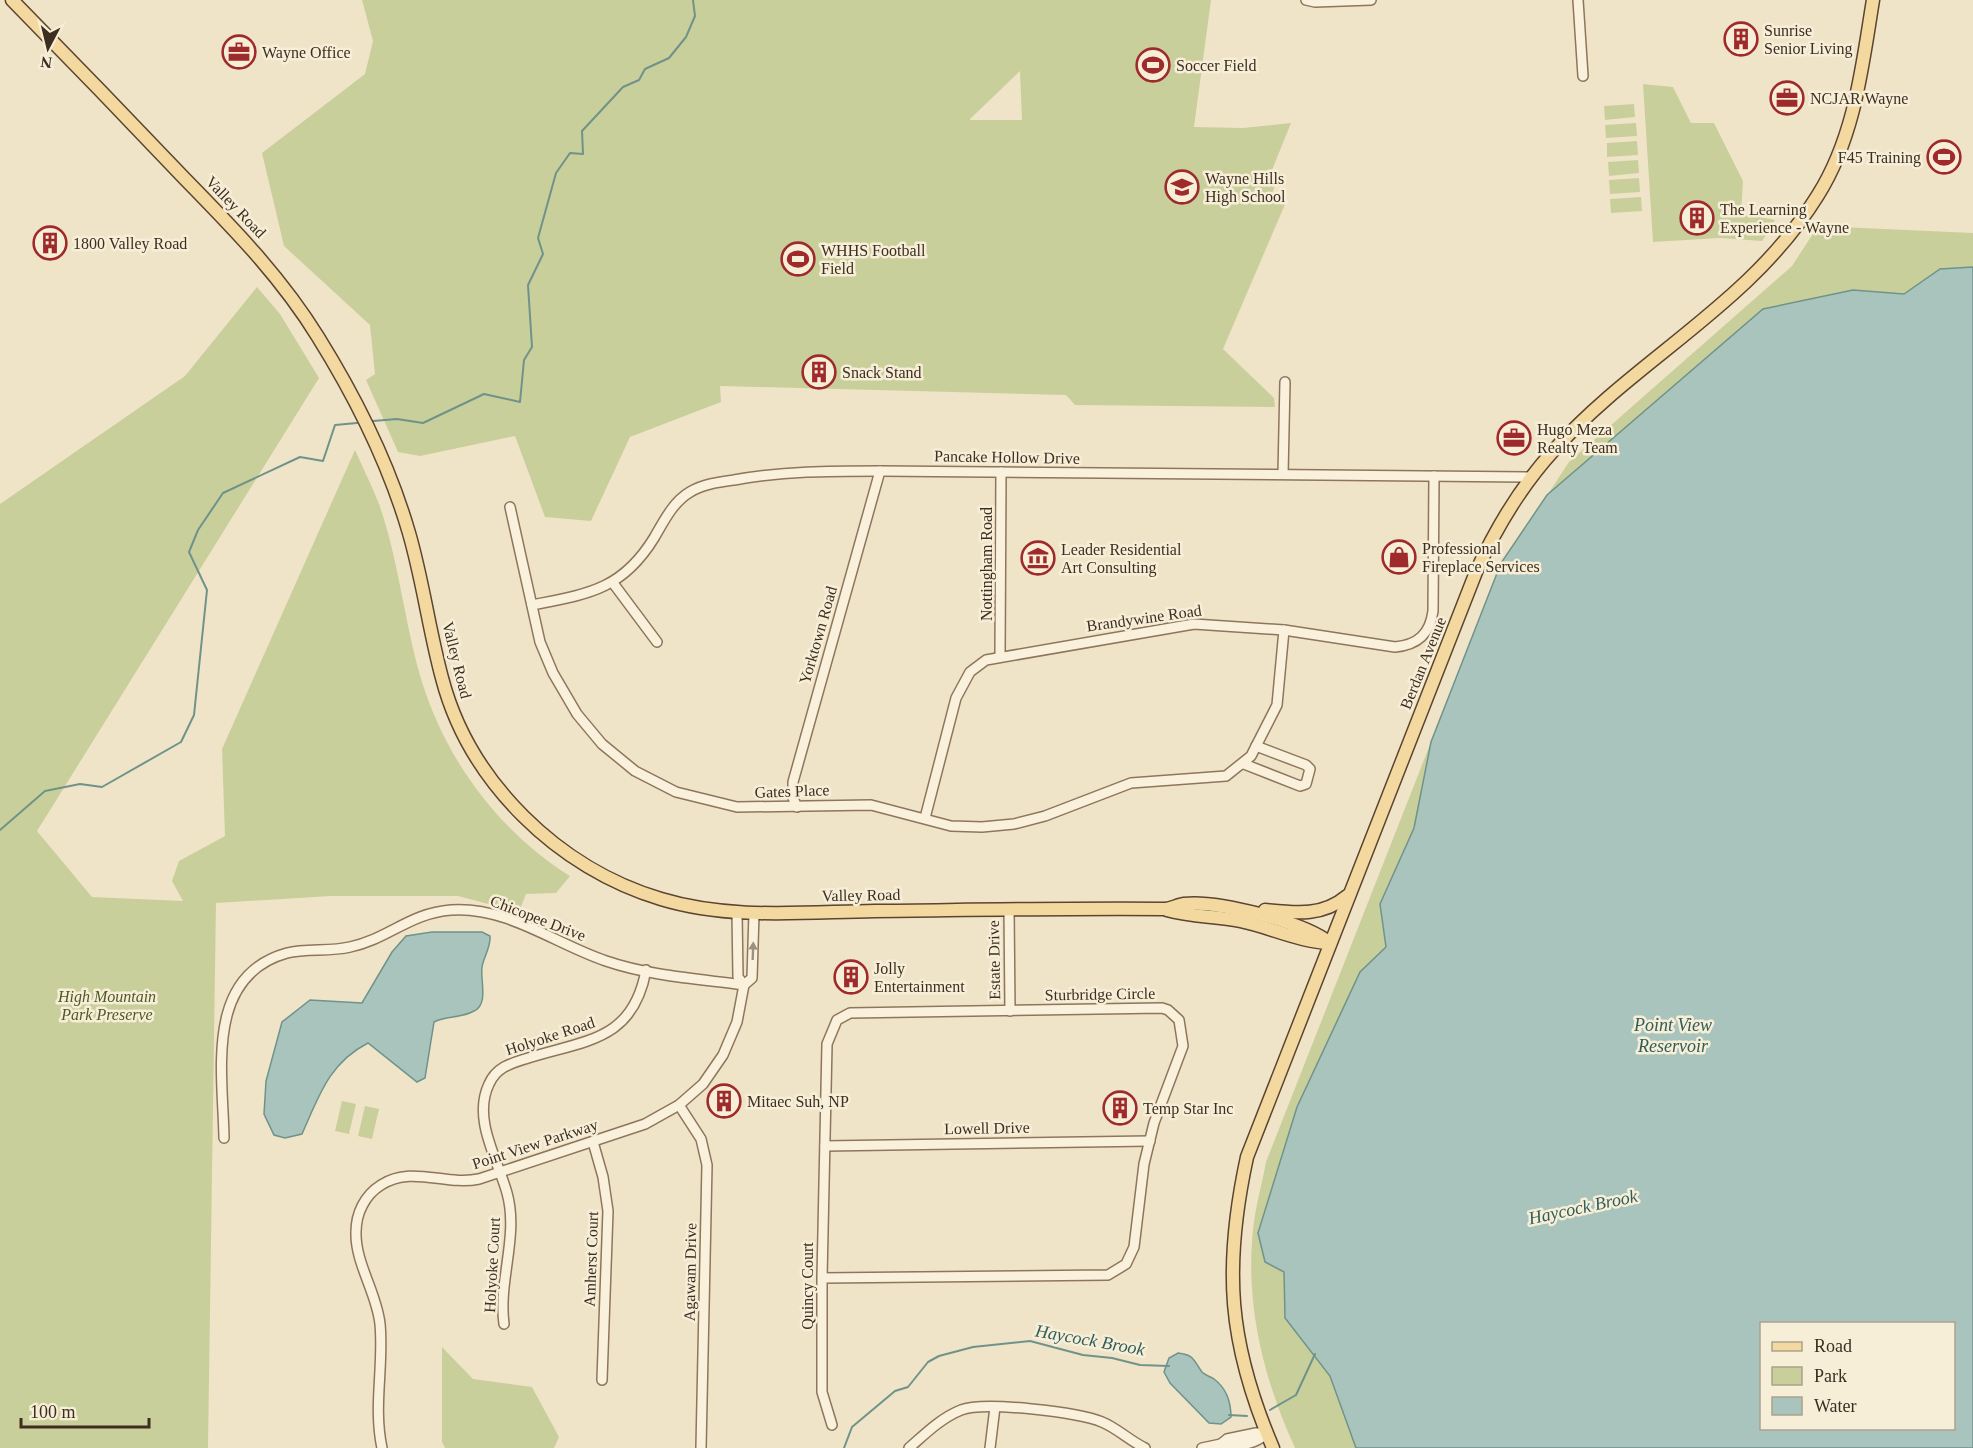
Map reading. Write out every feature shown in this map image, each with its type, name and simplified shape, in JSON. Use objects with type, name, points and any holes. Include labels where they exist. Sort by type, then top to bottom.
[{"type":"main road","name":"Valley Road","points":[[12,0],[230,222],[278,278],[318,337],[365,422],[398,499],[419,568],[442,681],[464,734],[490,778],[530,823],[576,859],[603,876],[667,901],[705,910],[754,913],[1166,909],[1185,904],[1227,908],[1304,927],[1318,933],[1330,943]]},
{"type":"main road","name":"Berdan Avenue","points":[[1273,1448],[1249,1388],[1239,1346],[1232,1280],[1234,1228],[1247,1157],[1476,572],[1507,513],[1532,477],[1577,427],[1741,288],[1790,236],[1828,177],[1850,122],[1859,88],[1873,0]]},
{"type":"main road","points":[[1227,908],[1312,913],[1337,905],[1348,895]]},
{"type":"main road","name":"Valley Road","points":[[1166,909],[1185,915],[1239,921],[1313,942],[1330,943]]},
{"type":"street","points":[[1306,0],[1315,2],[1371,0]]},
{"type":"street","points":[[1578,0],[1583,76]]},
{"type":"street","points":[[1283,474],[1285,382]]},
{"type":"street","name":"Yorktown Road","points":[[797,807],[793,798],[793,782],[880,471]]},
{"type":"street","name":"Pancake Hollow Drive","points":[[532,605],[584,595],[613,583],[644,555],[679,500],[698,487],[774,472],[1532,477]]},
{"type":"street","name":"Nottingham Road","points":[[1000,656],[1001,472]]},
{"type":"street","name":"Brandywine Road","points":[[925,818],[957,698],[964,681],[978,664],[1000,656],[1194,624],[1284,630],[1395,647],[1413,644],[1419,640],[1430,626],[1433,611],[1434,476]]},
{"type":"street","name":"Gates Place","points":[[510,507],[540,642],[564,694],[591,733],[618,759],[655,782],[699,800],[737,807],[871,805],[966,828],[1014,824],[1045,816],[1131,783],[1216,778],[1235,771],[1244,764],[1256,746],[1279,696],[1284,630]]},
{"type":"street","points":[[613,583],[657,642]]},
{"type":"street","points":[[1244,764],[1300,786],[1306,784],[1310,769],[1306,765],[1256,746]]},
{"type":"street","name":"Estate Drive","points":[[1009,909],[1010,1011]]},
{"type":"street","name":"Chicopee Drive","points":[[224,1138],[224,1020],[232,998],[246,979],[275,957],[300,951],[326,951],[356,946],[417,917],[458,910],[500,916],[603,960],[646,970],[744,985]]},
{"type":"street","points":[[737,913],[738,977],[744,985],[752,978],[754,913]]},
{"type":"street","name":"Holyoke Road","points":[[499,1173],[483,1113],[485,1092],[494,1075],[508,1064],[601,1035],[619,1026],[638,1002],[646,970]]},
{"type":"street","name":"Point View Parkway","points":[[382,1448],[377,1397],[380,1324],[373,1289],[356,1241],[360,1209],[371,1192],[398,1177],[421,1175],[446,1181],[470,1181],[645,1124],[679,1105],[714,1070],[731,1039],[739,1014],[744,985]]},
{"type":"street","name":"Sturbridge Circle","points":[[822,1278],[1113,1273],[1126,1264],[1134,1247],[1138,1199],[1150,1141],[1183,1046],[1182,1028],[1174,1014],[1162,1008],[850,1013],[843,1016],[832,1027],[827,1044],[825,1146]]},
{"type":"street","name":"Agawam Drive","points":[[679,1105],[701,1139],[707,1165],[701,1448]]},
{"type":"street","name":"Lowell Drive","points":[[825,1146],[1150,1141]]},
{"type":"street","name":"Amherst Court","points":[[592,1142],[603,1176],[608,1211],[602,1380]]},
{"type":"street","name":"Quincy Court","points":[[825,1146],[822,1392],[832,1425]]},
{"type":"street","name":"Holyoke Court","points":[[499,1173],[507,1193],[510,1221],[501,1305],[504,1324]]},
{"type":"street","points":[[909,1448],[941,1420],[962,1409],[979,1405],[1082,1415],[1103,1422],[1145,1448]]},
{"type":"street","points":[[990,1448],[995,1407]]},
{"type":"street","points":[[1202,1448],[1221,1444],[1227,1439],[1267,1433]]},
{"type":"green space","points":[[362,0],[1211,0],[1194,127],[1243,128],[1291,123],[1272,170],[1280,173],[1271,196],[1286,202],[1223,349],[1274,398],[1275,407],[1075,405],[1066,395],[720,386],[721,402],[630,437],[591,521],[545,517],[515,436],[420,456],[398,452],[366,380],[375,374],[370,325],[284,246],[262,153],[365,74],[373,41]],"holes":[[[1020,71],[1022,120],[970,120],[970,119]]]},
{"type":"green space","points":[[1643,84],[1673,87],[1691,123],[1714,123],[1743,181],[1741,214],[1775,220],[1762,241],[1720,238],[1653,242]]},
{"type":"green space","points":[[1634,104],[1635,117],[1605,120],[1604,106]]},
{"type":"green space","points":[[1636,123],[1637,136],[1606,138],[1605,125]]},
{"type":"green space","points":[[1637,141],[1638,155],[1607,157],[1607,143]]},
{"type":"green space","points":[[1638,160],[1639,173],[1609,176],[1608,162]]},
{"type":"green space","points":[[1639,178],[1640,192],[1610,194],[1609,180]]},
{"type":"green space","points":[[1641,197],[1642,211],[1611,213],[1610,199]]},
{"type":"green space","points":[[1818,226],[1973,233],[1973,267],[1940,269],[1904,294],[1853,290],[1548,494],[1569,462],[1792,266]]},
{"type":"green space","name":"High Mountain Park Preserve","points":[[257,287],[280,314],[319,378],[37,831],[92,897],[183,901],[172,881],[179,861],[225,836],[222,749],[355,450],[386,526],[423,685],[447,742],[480,794],[500,817],[521,839],[570,876],[556,893],[526,894],[519,912],[458,896],[331,896],[216,903],[208,1448],[0,1448],[0,504],[185,376]]},
{"type":"green space","points":[[1431,742],[1414,828],[1380,904],[1386,947],[1360,972],[1284,1272],[1285,1318],[1330,1376],[1356,1448],[1295,1448],[1274,1396],[1259,1342],[1251,1258],[1257,1204],[1266,1162]]},
{"type":"green space","points":[[342,1101],[356,1104],[349,1134],[335,1131]]},
{"type":"green space","points":[[365,1106],[379,1109],[372,1139],[358,1136]]},
{"type":"green space","points":[[442,1347],[473,1379],[532,1387],[559,1437],[554,1448],[445,1448],[442,1442]]},
{"type":"water","name":"Point View Reservoir","points":[[1973,267],[1973,1448],[1356,1448],[1330,1376],[1285,1318],[1284,1272],[1265,1262],[1258,1233],[1297,1107],[1360,972],[1386,947],[1380,904],[1414,828],[1431,742],[1501,563],[1547,495],[1763,309],[1853,290],[1904,294],[1940,269]]},
{"type":"water","points":[[432,932],[482,932],[490,936],[490,940],[482,967],[483,997],[479,1008],[469,1013],[434,1022],[425,1078],[417,1082],[368,1043],[344,1060],[334,1071],[320,1094],[302,1134],[285,1138],[274,1135],[264,1114],[266,1081],[282,1022],[310,1000],[362,1003],[392,952],[406,936]]},
{"type":"water","points":[[1178,1353],[1191,1357],[1202,1372],[1222,1387],[1229,1401],[1231,1417],[1221,1424],[1209,1423],[1170,1383],[1164,1372],[1169,1358]]},
{"type":"waterway","points":[[373,421],[397,419],[423,423],[484,394],[520,402],[524,360],[532,347],[528,285],[543,254],[538,238],[556,173],[570,153],[583,154],[582,131],[623,87],[639,80],[645,69],[669,58],[686,37],[695,16],[693,0]]},
{"type":"waterway","points":[[0,830],[45,791],[80,784],[102,787],[181,742],[194,715],[207,590],[189,552],[198,530],[223,493],[300,457],[323,461],[335,425],[357,423]]},
{"type":"waterway","name":"Haycock Brook","points":[[844,1448],[852,1427],[895,1391],[908,1387],[928,1362],[939,1356],[973,1347],[1030,1341],[1083,1355],[1112,1358],[1140,1365],[1169,1366]]},
{"type":"waterway","name":"Haycock Brook","points":[[1270,1410],[1296,1395],[1315,1354]]},
{"type":"waterway","name":"Haycock Brook","points":[[1229,1415],[1247,1416]]},
{"type":"place","name":"Sunrise Senior Living","points":[[1741,39]]},
{"type":"place","name":"Wayne Office","points":[[239,52]]},
{"type":"place","name":"Soccer Field","points":[[1153,65]]},
{"type":"place","name":"NCJAR Wayne","points":[[1787,98]]},
{"type":"place","name":"F45 Training","points":[[1944,157]]},
{"type":"place","name":"Wayne Hills High School","points":[[1182,187]]},
{"type":"place","name":"The Learning Experience - Wayne","points":[[1697,218]]},
{"type":"place","name":"1800 Valley Road","points":[[50,243]]},
{"type":"place","name":"WHHS Football Field","points":[[798,259]]},
{"type":"place","name":"Snack Stand","points":[[819,372]]},
{"type":"place","name":"Hugo Meza Realty Team","points":[[1514,438]]},
{"type":"place","name":"Professional Fireplace Services","points":[[1399,557]]},
{"type":"place","name":"Leader Residential Art Consulting","points":[[1038,558]]},
{"type":"place","name":"Jolly Entertainment","points":[[851,977]]},
{"type":"place","name":"Mitaec Suh, NP","points":[[724,1101]]},
{"type":"place","name":"Temp Star Inc","points":[[1120,1108]]}]
